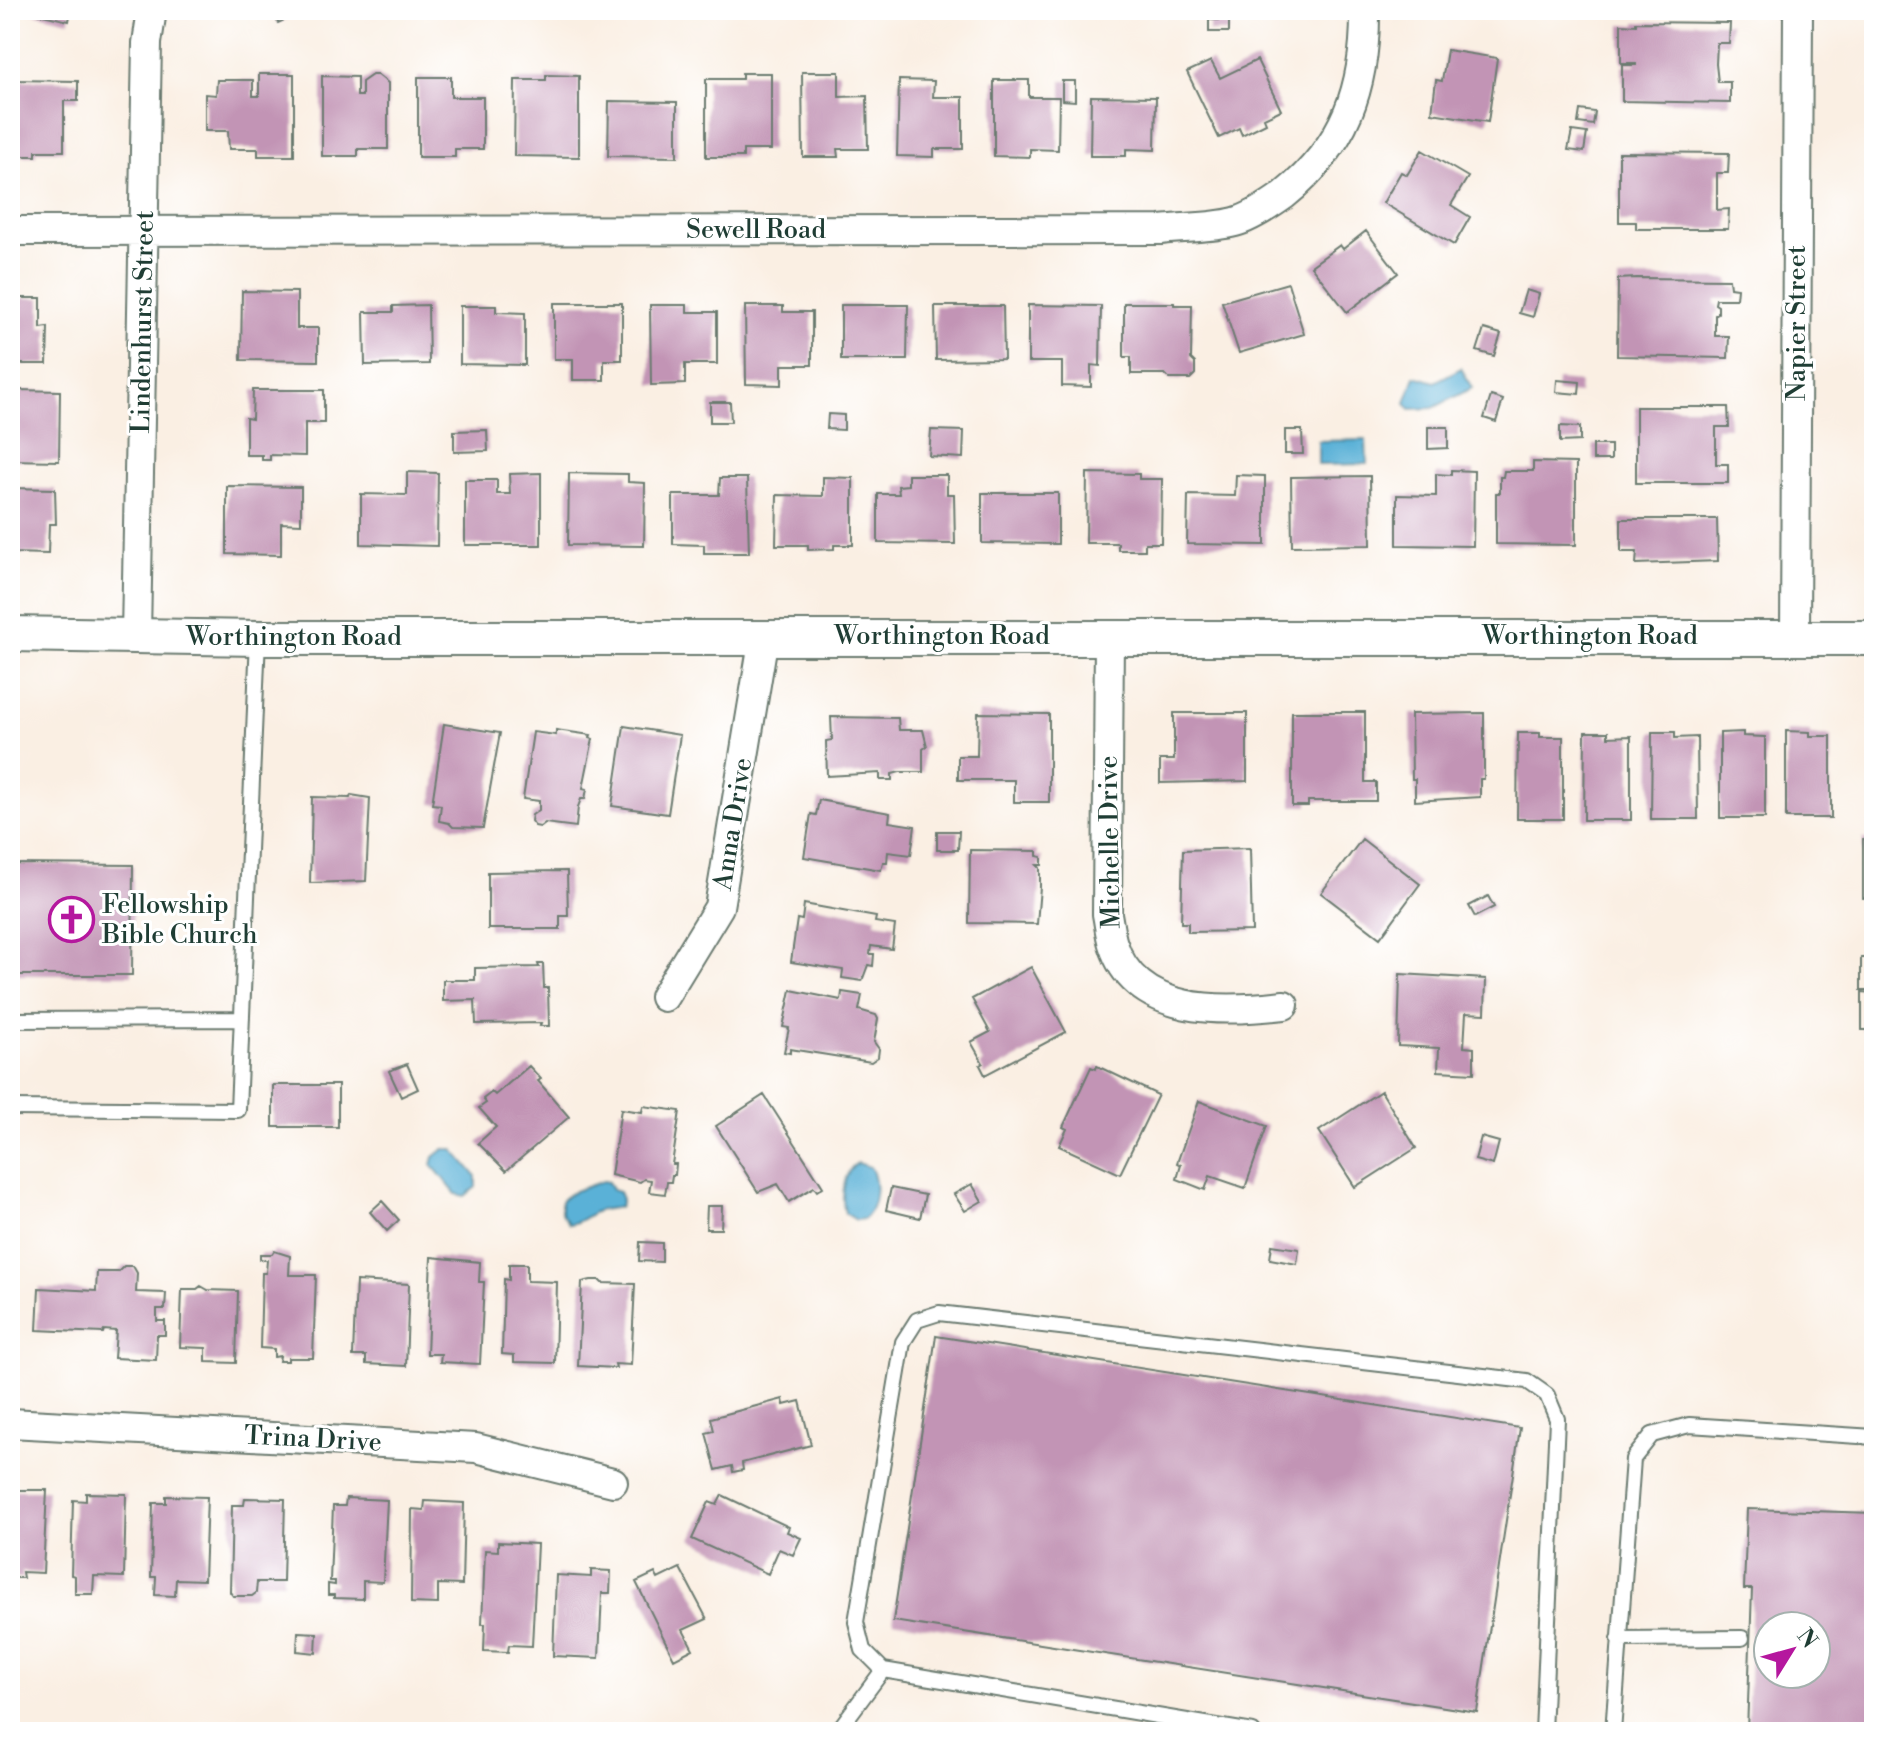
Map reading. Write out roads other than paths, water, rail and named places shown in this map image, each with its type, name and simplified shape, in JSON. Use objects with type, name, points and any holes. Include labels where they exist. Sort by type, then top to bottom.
[{"type":"street","name":"Lindenhurst Street","points":[[136,635],[147,43],[152,10]]},
{"type":"street","name":"Sewell Road","points":[[10,231],[1161,230],[1236,222],[1273,204],[1304,179],[1330,147],[1351,111],[1361,72],[1365,10]]},
{"type":"street","name":"Napier Street","points":[[1795,636],[1798,10]]},
{"type":"street","name":"Worthington Road","points":[[10,634],[258,638],[1874,638]]},
{"type":"street","name":"Anna Drive","points":[[664,997],[719,907],[764,636]]},
{"type":"street","name":"Michelle Drive","points":[[1109,636],[1107,914],[1113,946],[1131,976],[1171,1001],[1197,1008],[1228,1010],[1284,1005]]},
{"type":"street","name":"Trina Drive","points":[[10,1423],[476,1448],[613,1482]]},
{"type":"lane","points":[[10,1108],[238,1110],[258,638]]},
{"type":"lane","points":[[10,1020],[242,1019]]},
{"type":"lane","points":[[1253,1732],[883,1670],[863,1650],[856,1622],[903,1342],[917,1320],[939,1313],[1527,1381],[1547,1395],[1557,1419],[1540,1731]]},
{"type":"lane","points":[[1613,1732],[1633,1459],[1652,1435],[1689,1425],[1874,1437]]},
{"type":"lane","points":[[1619,1639],[1742,1638]]},
{"type":"lane","points":[[837,1732],[883,1670]]},
{"type":"water","points":[[1461,368],[1472,388],[1433,408],[1410,409],[1406,403],[1415,376],[1435,382]]},
{"type":"water","points":[[1366,440],[1367,464],[1318,465],[1318,441]]},
{"type":"water","points":[[444,1149],[453,1149],[476,1176],[476,1187],[465,1196],[456,1194],[432,1165],[434,1157]]},
{"type":"water","points":[[858,1163],[870,1167],[875,1187],[871,1209],[863,1219],[856,1220],[845,1213],[843,1192],[849,1172]]},
{"type":"water","points":[[603,1181],[619,1192],[622,1199],[620,1206],[600,1210],[569,1224],[561,1213],[561,1201],[576,1191]]},
{"type":"place","name":"Fellowship Bible Church","points":[[71,920]]}]
